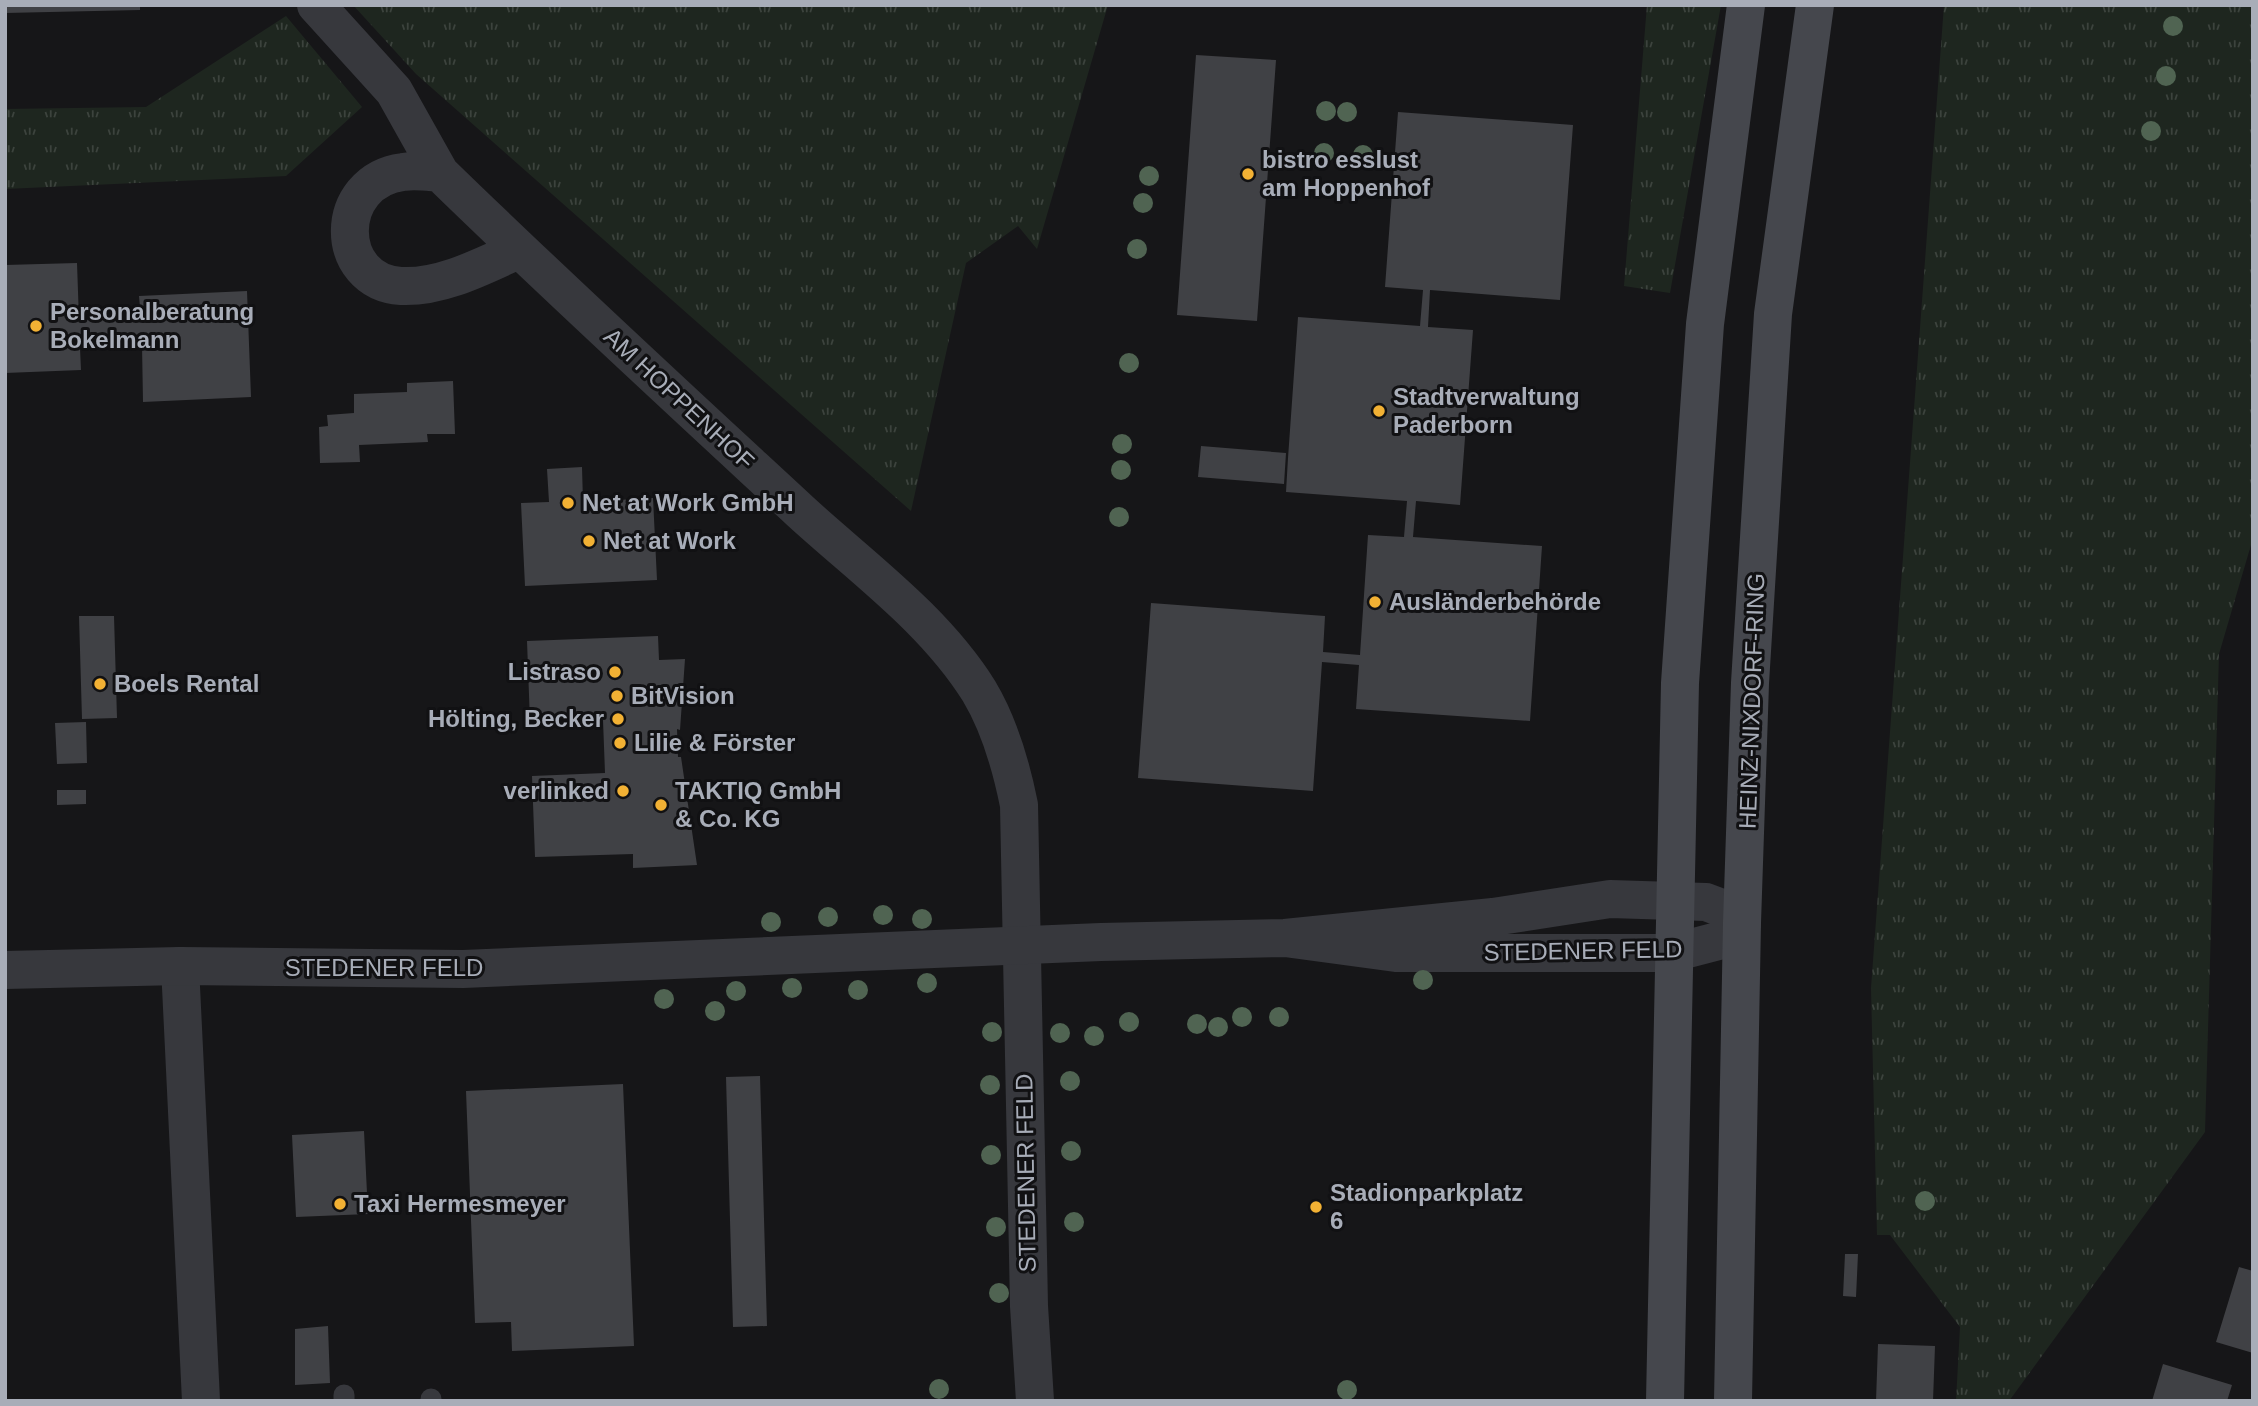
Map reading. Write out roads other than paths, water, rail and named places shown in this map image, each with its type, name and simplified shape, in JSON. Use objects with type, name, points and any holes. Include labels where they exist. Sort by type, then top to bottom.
[{"type":"main road","points":[[1665,1401],[1673,900],[1680,682],[1705,324],[1746,5]]},
{"type":"main road","name":"HEINZ-NIXDORF-RING","points":[[1733,1401],[1742,923],[1751,683],[1773,314],[1815,5]]},
{"type":"street","name":"AM HOPPENHOF","points":[[316,5],[394,91],[440,173],[518,250],[898,598],[934,634],[978,690],[1007,753],[1019,805],[1023,945]]},
{"type":"street","points":[[440,173],[401,172],[371,184],[359,195],[349,221],[350,236],[363,269],[387,284],[420,285],[477,268],[518,250]]},
{"type":"street","name":"STEDENER FELD","points":[[5,970],[180,966],[463,969],[1023,945],[1285,938],[1493,917],[1610,899],[1673,900],[1721,906],[1742,923],[1718,942],[1672,953],[1396,953],[1285,938]]},
{"type":"street","name":"STEDENER FELD","points":[[1023,945],[1029,1306],[1035,1401]]},
{"type":"street","points":[[180,966],[182,1054],[201,1401]]},
{"type":"place","name":"bistro esslust am Hoppenhof","points":[[1248,174]]},
{"type":"place","name":"Personalberatung Bokelmann","points":[[36,326]]},
{"type":"place","name":"Stadtverwaltung Paderborn","points":[[1379,411]]},
{"type":"place","name":"Net at Work GmbH","points":[[568,503]]},
{"type":"place","name":"Net at Work","points":[[589,541]]},
{"type":"place","name":"Ausländerbehörde","points":[[1375,602]]},
{"type":"place","name":"Listraso","points":[[615,672]]},
{"type":"place","name":"Boels Rental","points":[[100,684]]},
{"type":"place","name":"BitVision","points":[[617,696]]},
{"type":"place","name":"Hölting, Becker","points":[[618,719]]},
{"type":"place","name":"Lilie & Förster","points":[[620,743]]},
{"type":"place","name":"verlinked","points":[[623,791]]},
{"type":"place","name":"TAKTIQ GmbH & Co. KG","points":[[661,805]]},
{"type":"place","name":"Taxi Hermesmeyer","points":[[340,1204]]},
{"type":"place","name":"Stadionparkplatz 6","points":[[1316,1207]]}]
